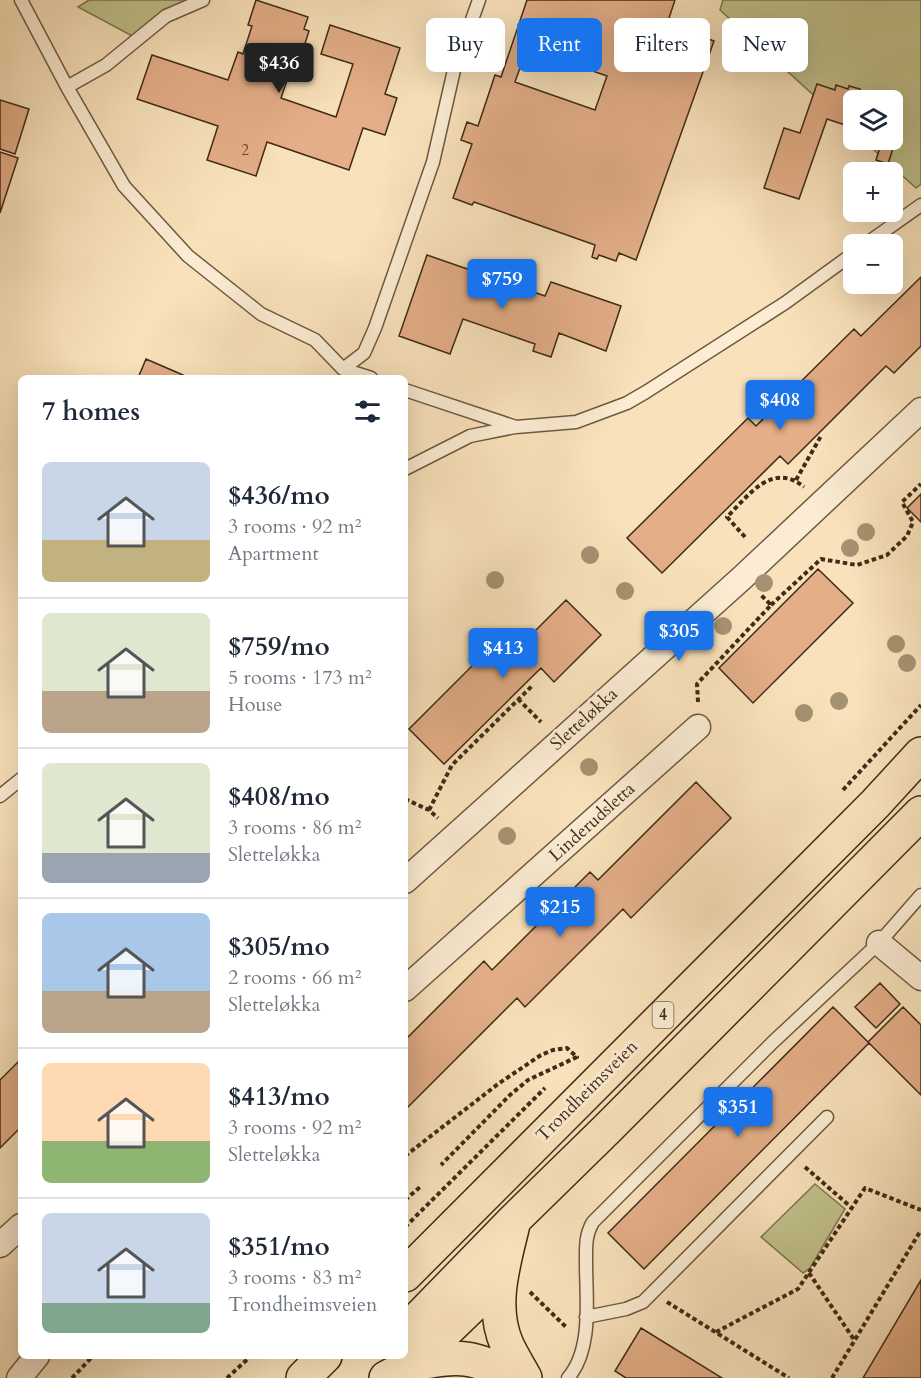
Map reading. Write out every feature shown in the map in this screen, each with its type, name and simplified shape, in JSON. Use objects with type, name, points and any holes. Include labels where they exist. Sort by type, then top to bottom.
[{"type":"highway","name":"Trondheimsveien","points":[[408,1272],[875,804],[921,754]]},
{"type":"highway","name":"4","points":[[408,1329],[921,813]]},
{"type":"highway","points":[[514,1220],[514,1283],[499,1298],[500,1323],[507,1345],[525,1378]]},
{"type":"highway","points":[[408,1356],[514,1283]]},
{"type":"highway","points":[[360,1378],[393,1366],[464,1357],[490,1364],[518,1378]]},
{"type":"highway","points":[[303,1378],[322,1359]]},
{"type":"street","name":"Sletteløkka","points":[[408,878],[743,577],[921,410]]},
{"type":"street","name":"Linderudsletta","points":[[408,986],[698,727]]},
{"type":"street","points":[[879,943],[921,978]]},
{"type":"street","points":[[0,1245],[18,1229]]},
{"type":"street","points":[[20,1378],[35,1359]]},
{"type":"lane","points":[[21,0],[67,87],[124,186],[188,256],[261,314],[315,340],[345,373],[364,353],[375,328],[433,162],[454,70],[479,0]]},
{"type":"lane","points":[[67,87],[106,65],[166,16],[203,0]]},
{"type":"lane","points":[[880,234],[921,205]]},
{"type":"lane","points":[[408,467],[470,436],[516,427],[576,422],[627,403],[784,303],[843,262]]},
{"type":"lane","points":[[408,391],[516,427]]},
{"type":"lane","points":[[0,796],[18,781]]},
{"type":"lane","points":[[572,1377],[583,1344],[586,1317],[586,1235],[593,1222],[773,1042],[879,943],[921,895]]},
{"type":"lane","points":[[586,1317],[637,1305],[827,1117]]},
{"type":"path","points":[[796,480],[821,436]]},
{"type":"path","points":[[745,537],[727,516],[761,483],[774,477],[796,480],[823,502]]},
{"type":"path","points":[[698,727],[697,684],[771,606],[821,559],[857,565],[886,555],[907,536],[913,522],[902,502],[921,484]]},
{"type":"path","points":[[743,577],[771,606]]},
{"type":"path","points":[[429,810],[452,765],[533,685]]},
{"type":"path","points":[[518,699],[541,722]]},
{"type":"path","points":[[837,796],[921,705]]},
{"type":"path","points":[[408,800],[429,810],[457,834]]},
{"type":"path","points":[[408,1153],[498,1084],[541,1055],[567,1048],[577,1057]]},
{"type":"path","points":[[561,1073],[577,1057]]},
{"type":"path","points":[[441,1165],[510,1095],[528,1080],[577,1057]]},
{"type":"path","points":[[408,1224],[553,1081]]},
{"type":"path","points":[[790,1155],[852,1208]]},
{"type":"path","points":[[408,1197],[420,1187]]},
{"type":"path","points":[[716,1332],[798,1290],[865,1188],[921,1210]]},
{"type":"path","points":[[832,1378],[921,1230]]},
{"type":"path","points":[[809,1273],[855,1341]]},
{"type":"path","points":[[514,1283],[583,1344]]},
{"type":"path","points":[[651,1292],[789,1378]]},
{"type":"path","points":[[72,1378],[90,1359]]},
{"type":"path","points":[[228,1378],[247,1359]]},
{"type":"green space","points":[[89,0],[191,0],[138,39],[78,7]]},
{"type":"green space","points":[[723,0],[921,0],[921,184],[916,188],[903,176],[903,162],[887,162],[874,150],[903,150],[903,90],[843,90],[843,122],[788,72],[808,72],[808,18],[729,18],[720,10]]},
{"type":"green space","points":[[815,1184],[845,1209],[810,1268],[803,1273],[761,1237]]},
{"type":"building","points":[[256,0],[308,17],[304,29],[309,31],[302,53],[297,51],[281,98],[336,117],[353,64],[321,54],[330,25],[400,48],[385,94],[397,98],[385,135],[363,128],[349,170],[267,142],[256,176],[207,160],[218,126],[137,99],[152,55],[228,80],[238,52],[243,54],[252,26],[248,25]]},
{"type":"building","points":[[527,0],[675,0],[669,18],[614,18],[614,72],[703,72],[636,260],[619,253],[616,261],[599,255],[597,259],[592,257],[595,245],[474,202],[472,205],[453,198],[472,144],[461,140],[467,122],[478,126],[495,75],[501,77],[503,72],[505,72],[505,65],[517,30],[519,72],[515,82],[595,110],[607,76],[596,72],[602,72],[602,18],[521,18]]},
{"type":"building","points":[[710,40],[714,41],[710,52]]},
{"type":"building","points":[[817,84],[835,90],[836,85],[848,89],[849,86],[860,89],[843,90],[843,124],[827,119],[799,199],[764,188],[784,128],[800,133]]},
{"type":"building","points":[[0,100],[29,109],[15,154],[0,149]]},
{"type":"building","points":[[879,150],[892,150],[889,162],[876,160]]},
{"type":"building","points":[[0,152],[18,158],[0,213]]},
{"type":"building","points":[[427,255],[545,296],[551,282],[621,306],[606,351],[559,333],[551,357],[533,351],[535,344],[463,319],[450,354],[399,336]]},
{"type":"building","points":[[921,277],[921,346],[894,373],[886,366],[788,464],[780,456],[662,573],[627,538],[748,418],[756,426],[854,329],[861,336]]},
{"type":"building","points":[[146,359],[183,375],[139,375]]},
{"type":"building","points":[[921,494],[921,522],[907,508]]},
{"type":"building","points":[[818,569],[853,603],[753,703],[719,668]]},
{"type":"building","points":[[566,600],[601,635],[554,682],[541,668],[444,764],[409,729],[508,630],[522,644]]},
{"type":"building","points":[[696,782],[731,818],[631,918],[623,909],[525,1007],[517,998],[408,1107],[408,1037],[484,961],[492,970],[590,872],[598,880]]},
{"type":"building","points":[[880,983],[900,1004],[876,1028],[855,1007]]},
{"type":"building","points":[[833,1007],[869,1043],[644,1269],[608,1233]]},
{"type":"building","points":[[903,1007],[921,1025],[921,1095],[868,1042]]},
{"type":"building","points":[[18,1062],[18,1130],[0,1148],[0,1080]]},
{"type":"building","points":[[921,1280],[921,1378],[863,1378]]},
{"type":"building","points":[[641,1328],[722,1378],[626,1378],[615,1371]]}]
